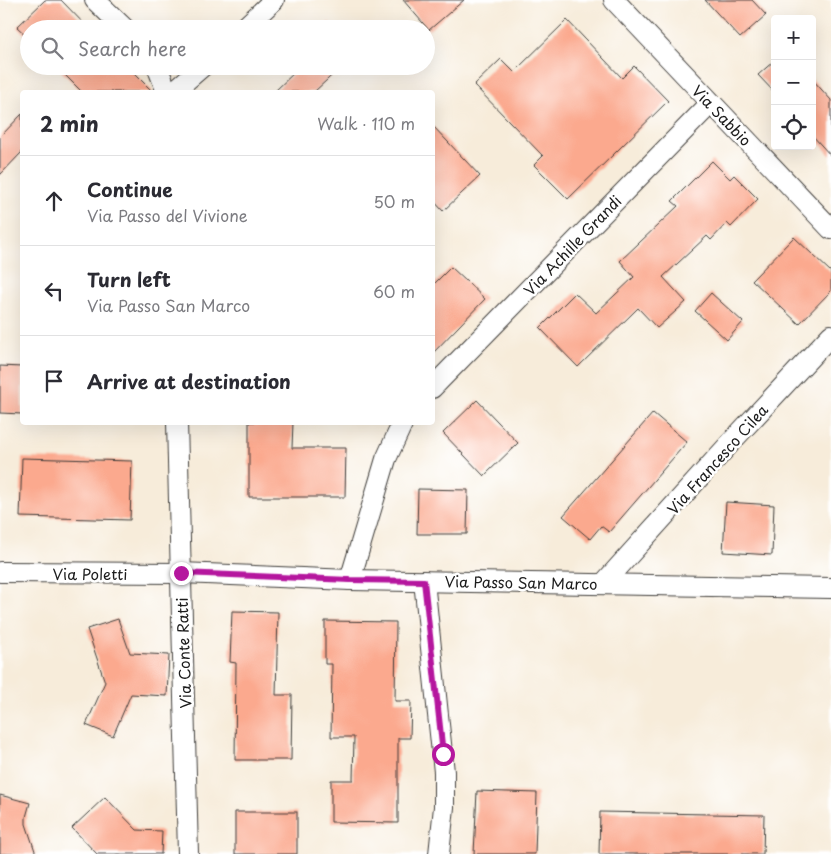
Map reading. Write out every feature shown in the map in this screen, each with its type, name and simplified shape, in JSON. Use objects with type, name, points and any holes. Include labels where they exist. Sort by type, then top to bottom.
[{"type":"street","points":[[95,0],[116,20]]},
{"type":"street","points":[[253,20],[274,0]]},
{"type":"street","name":"Via Sabbio","points":[[614,0],[831,229]]},
{"type":"street","points":[[161,75],[167,90]]},
{"type":"street","points":[[175,90],[193,75]]},
{"type":"street","name":"Via Achille Grandi","points":[[435,385],[711,103]]},
{"type":"street","name":"Via Francesco Cilea","points":[[604,583],[831,335]]},
{"type":"street","name":"Via Conte Ratti","points":[[177,425],[188,854]]},
{"type":"street","points":[[350,580],[386,459],[402,425]]},
{"type":"street","name":"Via Poletti","points":[[0,572],[181,573]]},
{"type":"street","name":"Via Passo San Marco","points":[[181,573],[350,580],[831,588]]},
{"type":"street","points":[[424,581],[444,772],[444,807],[439,854]]},
{"type":"building","points":[[45,0],[61,0],[80,20],[24,20]]},
{"type":"building","points":[[403,0],[464,0],[435,25],[435,20],[420,20]]},
{"type":"building","points":[[705,0],[752,0],[766,15],[740,38]]},
{"type":"building","points":[[567,20],[622,78],[634,66],[668,101],[568,199],[534,165],[543,156],[474,85],[501,59],[514,72]]},
{"type":"building","points":[[771,64],[771,89],[758,75]]},
{"type":"building","points":[[65,75],[136,75],[151,90],[80,90]]},
{"type":"building","points":[[292,75],[332,75],[316,90],[276,90]]},
{"type":"building","points":[[816,83],[831,100],[831,156],[816,139]]},
{"type":"building","points":[[20,116],[20,154],[0,175],[0,137]]},
{"type":"building","points":[[435,128],[480,176],[443,211],[435,202]]},
{"type":"building","points":[[712,161],[730,179],[734,175],[758,199],[731,227],[727,223],[711,240],[707,236],[663,277],[686,302],[657,328],[638,308],[578,367],[540,328],[575,293],[596,313],[634,277],[620,261],[678,206],[672,201]]},
{"type":"building","points":[[794,237],[831,272],[831,291],[799,324],[752,280]]},
{"type":"building","points":[[451,267],[485,299],[435,351],[435,283]]},
{"type":"building","points":[[711,293],[743,322],[727,340],[695,311]]},
{"type":"building","points":[[0,366],[20,367],[20,414],[0,413]]},
{"type":"building","points":[[477,400],[518,443],[484,476],[443,433]]},
{"type":"building","points":[[653,413],[687,442],[609,532],[601,526],[590,539],[563,516]]},
{"type":"building","points":[[249,425],[293,425],[292,448],[346,448],[345,497],[249,497]]},
{"type":"building","points":[[22,458],[132,461],[130,520],[20,517]]},
{"type":"building","points":[[418,489],[468,490],[467,534],[417,534]]},
{"type":"building","points":[[726,502],[774,505],[772,555],[723,552]]},
{"type":"building","points":[[232,611],[278,612],[276,695],[292,695],[291,760],[235,760],[236,663],[230,662]]},
{"type":"building","points":[[118,619],[130,653],[169,655],[167,696],[131,694],[113,736],[86,725],[105,682],[87,629]]},
{"type":"building","points":[[325,621],[396,622],[395,701],[411,701],[410,738],[398,738],[398,823],[331,822],[331,780],[353,780],[354,737],[331,737],[332,664],[325,664]]},
{"type":"building","points":[[477,791],[537,793],[535,854],[474,854]]},
{"type":"building","points":[[0,795],[30,803],[26,824],[36,854],[0,854]]},
{"type":"building","points":[[105,797],[137,830],[162,831],[161,854],[97,854],[72,828]]},
{"type":"building","points":[[235,812],[297,812],[297,854],[235,854]]},
{"type":"building","points":[[600,812],[764,815],[763,854],[599,854]]},
{"type":"route","points":[[181,573],[424,581],[443,754]]}]
